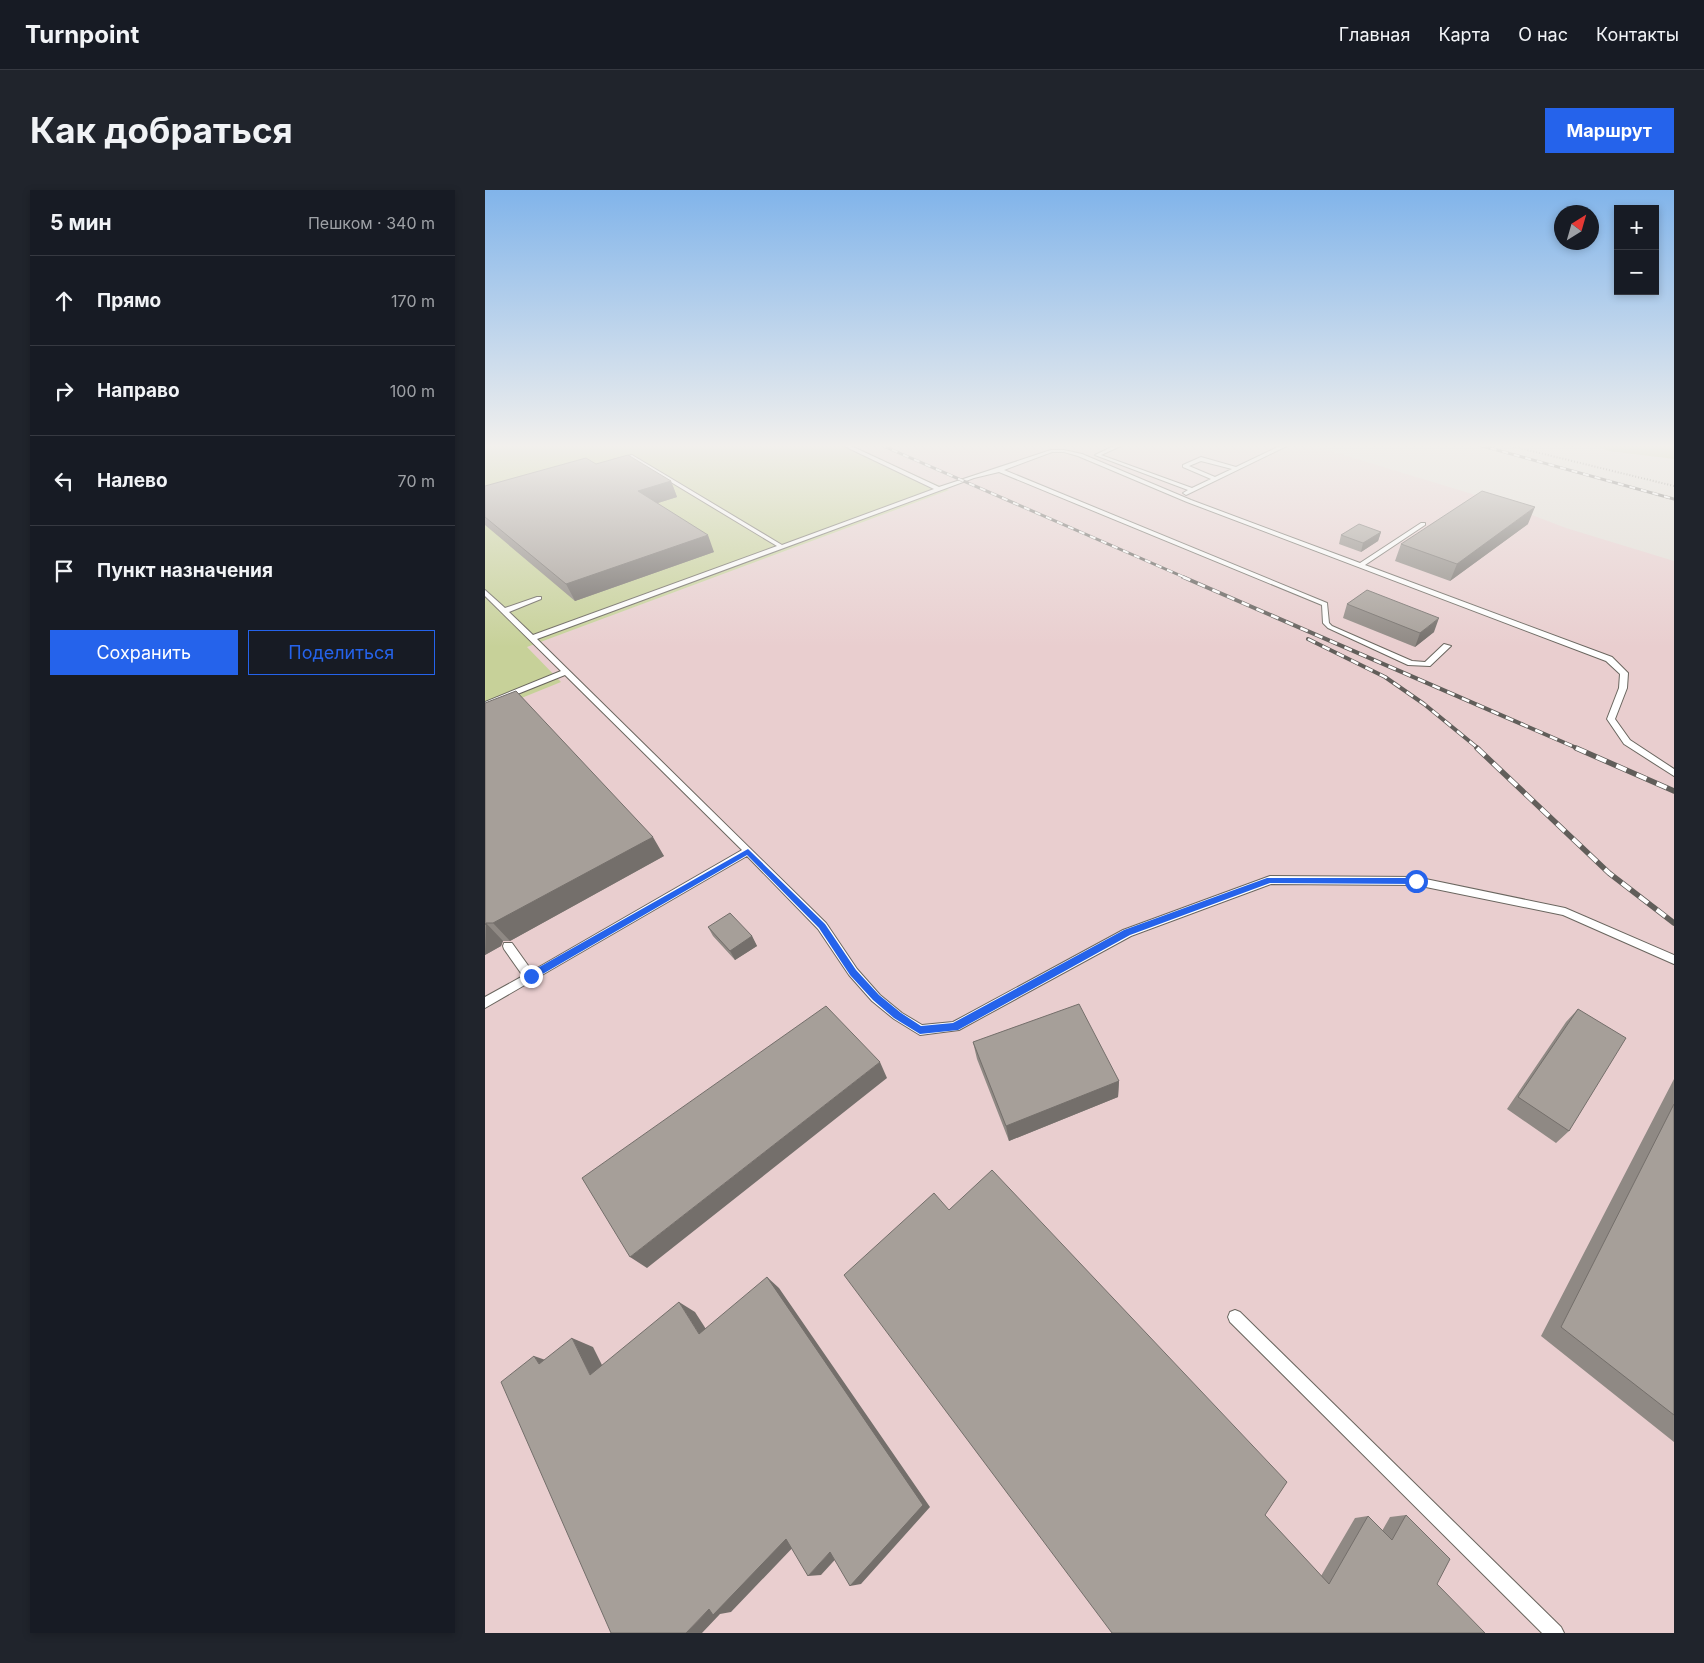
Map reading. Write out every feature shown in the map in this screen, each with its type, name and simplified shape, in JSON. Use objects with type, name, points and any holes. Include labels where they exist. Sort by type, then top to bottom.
[{"type":"lane","points":[[725,512],[780,546]]},
{"type":"lane","points":[[532,638],[872,512]]},
{"type":"lane","points":[[1102,512],[1325,604],[1326,623],[1329,627],[1411,663],[1427,664],[1447,646]]},
{"type":"lane","points":[[1222,512],[1609,660],[1625,672],[1623,688],[1611,719],[1627,742],[1674,773]]},
{"type":"lane","points":[[1361,565],[1423,524]]},
{"type":"lane","points":[[485,592],[822,926],[853,972],[876,998],[898,1016],[920,1030],[955,1027],[1127,933],[1269,880],[1416,881],[1565,912],[1674,960]]},
{"type":"lane","points":[[504,611],[539,598]]},
{"type":"lane","points":[[485,705],[566,672]]},
{"type":"lane","points":[[485,1003],[748,851]]},
{"type":"lane","points":[[508,946],[531,976]]},
{"type":"lane","points":[[1235,1317],[1555,1633]]},
{"type":"shaded area","points":[[888,512],[1525,512],[1566,528],[1674,561],[1674,1633],[485,1633],[485,713],[560,682],[527,647]]},
{"type":"green space","points":[[485,512],[889,512],[527,647],[561,682],[485,713]]},
{"type":"building","points":[[485,512],[672,512],[708,535],[566,584],[485,517]]},
{"type":"building","points":[[1449,512],[1528,512],[1457,564],[1401,544]]},
{"type":"building","points":[[1359,524],[1381,532],[1363,543],[1341,535]]},
{"type":"building","points":[[1367,590],[1439,618],[1420,633],[1347,604]]},
{"type":"building","points":[[516,691],[653,837],[493,923],[486,923],[485,925],[485,703]]},
{"type":"building","points":[[730,913],[752,936],[730,951],[708,927]]},
{"type":"building","points":[[1079,1004],[1119,1081],[1006,1126],[973,1042]]},
{"type":"building","points":[[826,1006],[880,1062],[630,1257],[582,1178]]},
{"type":"building","points":[[1578,1009],[1626,1038],[1569,1131],[1518,1097]]},
{"type":"building","points":[[1674,1104],[1674,1415],[1561,1327]]},
{"type":"building","points":[[992,1170],[1287,1482],[1265,1515],[1329,1584],[1368,1516],[1392,1540],[1406,1515],[1450,1559],[1437,1584],[1485,1633],[1112,1633],[844,1275],[934,1193],[949,1210]]},
{"type":"building","points":[[767,1277],[923,1505],[850,1586],[830,1552],[808,1576],[786,1539],[713,1615],[709,1609],[686,1633],[611,1633],[501,1382],[534,1356],[539,1364],[572,1338],[590,1375],[679,1302],[699,1334]]},
{"type":"railway","points":[[1035,512],[1186,578]]},
{"type":"railway","points":[[1183,577],[1579,749]]},
{"type":"railway","points":[[1308,639],[1385,677],[1424,704],[1479,749]]},
{"type":"railway","points":[[1477,748],[1609,873],[1674,923]]},
{"type":"railway","points":[[1576,748],[1674,791]]},
{"type":"route","points":[[531,976],[748,851],[822,926],[853,972],[876,998],[898,1016],[920,1030],[955,1027],[1127,933],[1269,880],[1416,881]]}]
